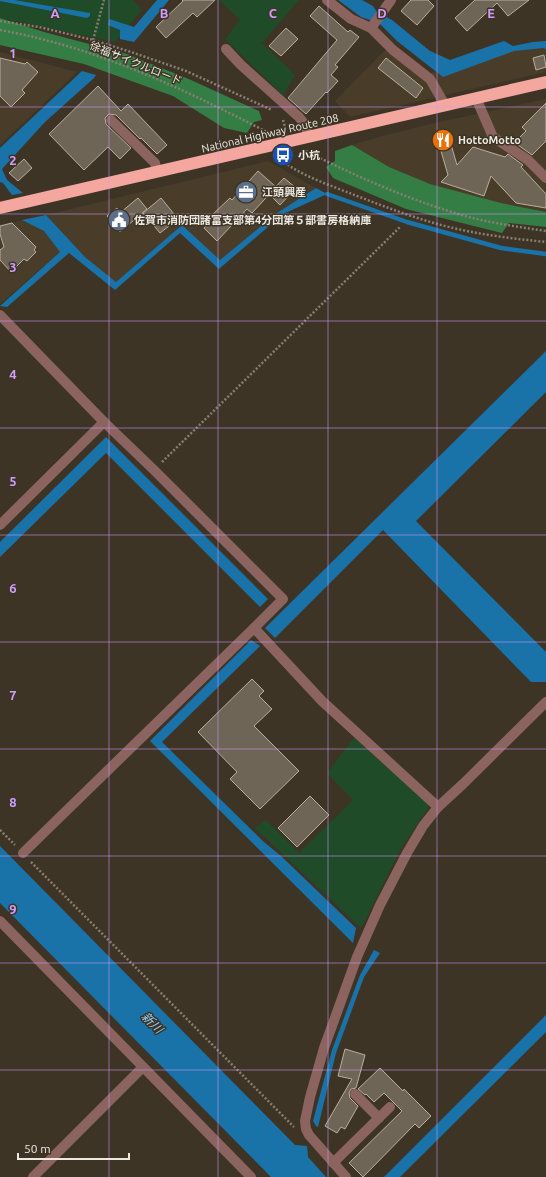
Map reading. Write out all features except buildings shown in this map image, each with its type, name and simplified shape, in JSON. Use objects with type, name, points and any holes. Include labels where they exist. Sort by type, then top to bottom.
[{"type":"highway","name":"National Highway Route 208","points":[[0,208],[546,82]]},
{"type":"street","points":[[327,0],[351,19],[371,28],[393,50],[430,79],[445,105]]},
{"type":"street","points":[[371,28],[388,3]]},
{"type":"street","points":[[226,49],[241,65],[299,117],[306,126],[308,137]]},
{"type":"street","points":[[476,98],[493,137],[528,160],[546,178]]},
{"type":"street","points":[[111,120],[155,163],[157,172]]},
{"type":"street","points":[[0,315],[104,422],[283,599],[23,853]]},
{"type":"street","points":[[0,525],[104,422]]},
{"type":"street","points":[[254,628],[322,702],[438,807]]},
{"type":"street","points":[[346,1177],[309,1135],[306,1129],[305,1121],[310,1097],[324,1048],[357,957],[380,905],[423,826],[438,807],[546,702]]},
{"type":"street","points":[[0,921],[250,1177]]},
{"type":"street","points":[[33,1177],[143,1067]]},
{"type":"street","points":[[355,1094],[379,1118]]},
{"type":"street","points":[[333,1163],[390,1106]]},
{"type":"path","points":[[93,40],[104,0]]},
{"type":"path","points":[[0,21],[39,27],[93,40],[186,71],[275,112]]},
{"type":"path","name":"徐福サイクルロード","points":[[0,30],[77,49],[122,64],[159,79],[260,128]]},
{"type":"path","points":[[279,115],[283,118],[285,127]]},
{"type":"path","points":[[281,160],[288,166],[330,186],[398,212],[461,230],[507,238],[546,242]]},
{"type":"path","points":[[325,161],[407,197],[432,206],[509,226],[546,231]]},
{"type":"path","points":[[154,470],[401,226]]},
{"type":"path","points":[[0,830],[294,1127],[306,1129]]},
{"type":"shaded area","points":[[546,47],[546,72],[350,117],[335,101],[386,49],[422,76],[504,48]]},
{"type":"shaded area","points":[[0,52],[77,72],[0,145]]},
{"type":"shaded area","points":[[546,99],[546,212],[501,203],[430,184],[389,167],[352,145],[430,124]]},
{"type":"shaded area","points":[[268,161],[316,188],[277,213],[220,260],[182,225],[116,282],[85,257],[46,215]]},
{"type":"shaded area","points":[[22,220],[44,231],[60,252],[0,304],[0,225]]},
{"type":"green space","points":[[0,0],[133,0],[142,10],[115,42],[0,18]]},
{"type":"green space","points":[[219,0],[299,0],[262,43],[295,75],[283,95],[225,39],[240,20]]},
{"type":"green space","points":[[0,18],[44,32],[127,54],[191,80],[259,111],[262,120],[254,122],[247,133],[224,128],[173,96],[84,64],[0,45]]},
{"type":"green space","points":[[352,145],[389,167],[430,184],[501,203],[546,212],[546,227],[509,223],[502,233],[406,209],[333,178],[326,167],[335,161],[335,151]]},
{"type":"green space","points":[[354,738],[430,805],[400,850],[361,928],[255,828],[266,820],[299,853],[353,800],[327,773]]},
{"type":"water","points":[[0,0],[14,0],[90,13],[90,16],[87,18]]},
{"type":"water","points":[[157,0],[169,0],[134,42],[120,39],[120,30],[108,25],[109,19],[134,27]]},
{"type":"water","points":[[338,0],[362,0],[373,6],[377,12],[392,20],[430,51],[450,60],[504,41],[513,46],[546,41],[546,49],[514,51],[443,77],[397,41],[379,23],[361,17]]},
{"type":"water","points":[[82,71],[96,75],[45,122],[2,169],[7,180],[23,193],[12,195],[3,183],[0,182],[0,148]]},
{"type":"water","points":[[316,188],[327,194],[283,214],[219,269],[180,233],[115,290],[69,253],[7,307],[0,306],[60,252],[44,231],[22,220],[46,215],[85,257],[116,282],[182,225],[220,260],[277,213]]},
{"type":"water","points":[[546,351],[546,392],[416,521],[546,652],[546,682],[531,682],[383,530],[275,638],[265,628]]},
{"type":"water","points":[[106,437],[268,599],[260,607],[106,453],[0,557],[0,542]]},
{"type":"water","points":[[251,640],[260,646],[162,742],[264,842],[281,856],[356,928],[353,943],[150,741]]},
{"type":"water","name":"新川","points":[[0,846],[295,1145],[307,1146],[308,1157],[326,1177],[271,1177],[0,903]]},
{"type":"water","points":[[374,950],[380,953],[364,977],[336,1053],[318,1127],[313,1121],[332,1050],[360,975]]},
{"type":"water","points":[[546,1015],[546,1032],[400,1177],[384,1177]]},
{"type":"waterway","points":[[327,194],[407,222],[501,248],[546,254]]},
{"type":"place","name":"HottoMotto","points":[[443,140]]},
{"type":"place","name":"小杭","points":[[283,155]]},
{"type":"place","name":"江頭興産","points":[[246,192]]},
{"type":"place","name":"佐賀市消防団諸富支部第4分団第５部書房格納庫","points":[[119,220]]}]
